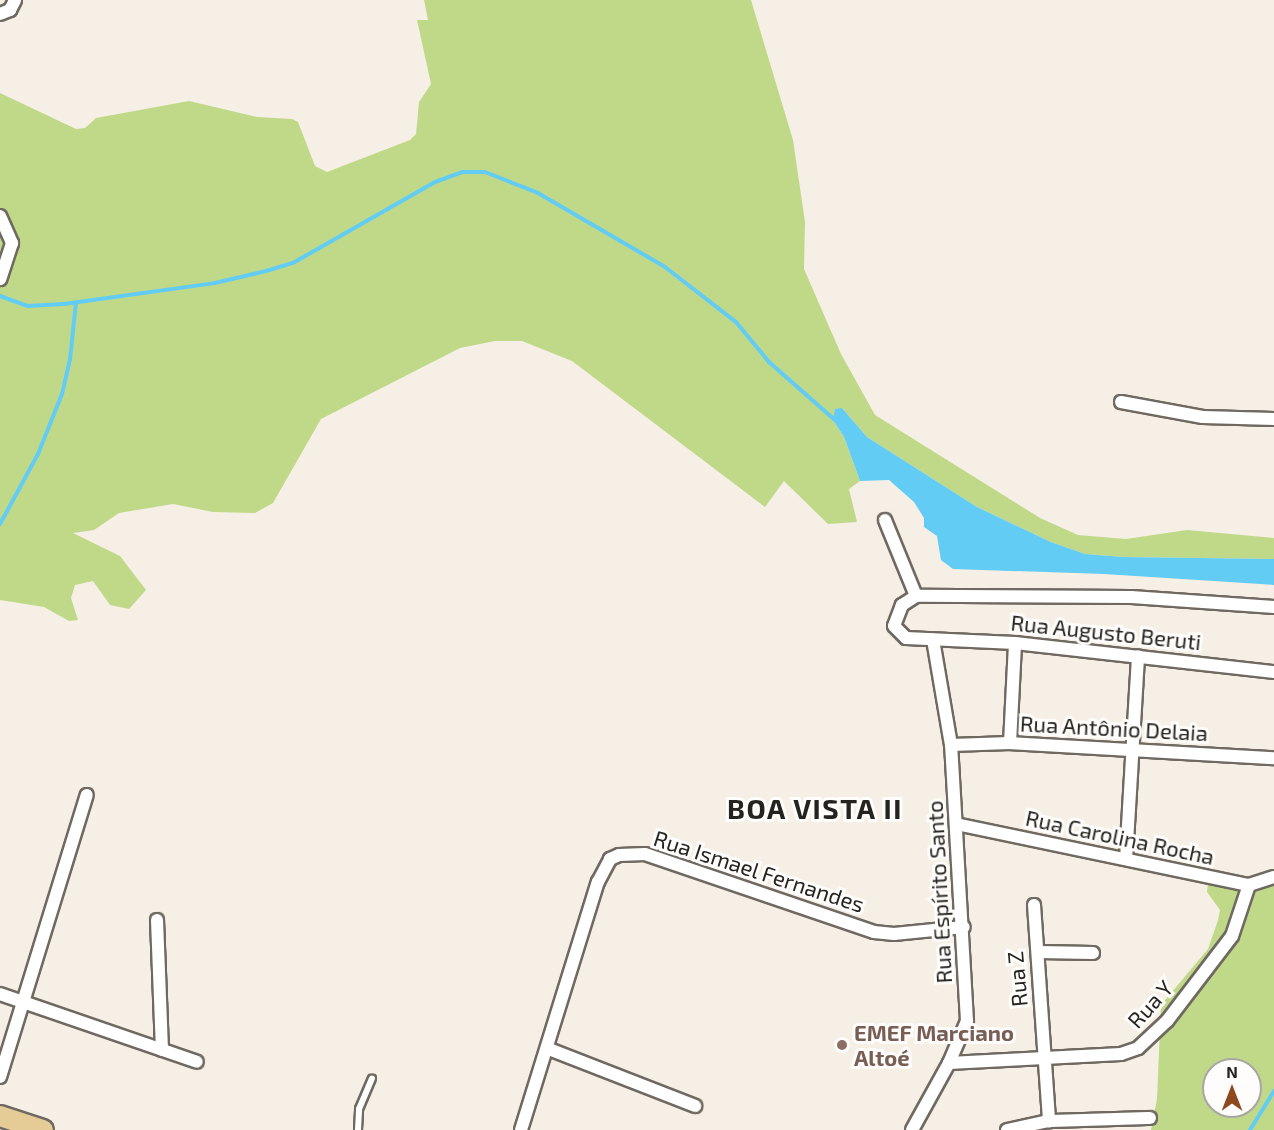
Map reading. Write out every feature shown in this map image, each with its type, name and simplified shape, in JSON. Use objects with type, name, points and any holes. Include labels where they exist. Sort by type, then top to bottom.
[{"type":"main road","points":[[0,1116],[44,1130]]},
{"type":"street","points":[[0,14],[10,10],[15,0]]},
{"type":"street","points":[[0,216],[12,243],[0,279]]},
{"type":"street","points":[[1121,402],[1192,415],[1274,419]]},
{"type":"street","points":[[885,520],[916,596],[1131,597],[1274,607]]},
{"type":"street","name":"Rua Augusto Beruti","points":[[916,596],[896,614],[895,631],[906,638],[1015,643],[1274,672]]},
{"type":"street","name":"Rua Espírito Santo","points":[[912,1130],[949,1063],[967,1021],[964,927],[951,745],[933,640]]},
{"type":"street","points":[[1010,743],[1015,643]]},
{"type":"street","points":[[1126,859],[1138,656]]},
{"type":"street","name":"Rua Antônio Delaia","points":[[951,745],[1010,743],[1274,758]]},
{"type":"street","points":[[0,1077],[87,795]]},
{"type":"street","name":"Rua Carolina Rocha","points":[[956,824],[1249,885],[1274,877]]},
{"type":"street","name":"Rua Ismael Fernandes","points":[[520,1130],[549,1049],[598,882],[610,859],[619,855],[645,854],[874,932],[894,934],[964,927]]},
{"type":"street","name":"Rua Y","points":[[949,1063],[1042,1056],[1121,1054],[1149,1040],[1232,936],[1249,885]]},
{"type":"street","name":"Rua Z","points":[[1034,905],[1034,943],[1038,952],[1042,1056],[1049,1120]]},
{"type":"street","points":[[157,920],[162,1050]]},
{"type":"street","points":[[1038,952],[1093,953]]},
{"type":"street","points":[[0,994],[198,1062]]},
{"type":"street","points":[[549,1049],[694,1106]]},
{"type":"street","points":[[1006,1130],[1049,1120],[1150,1118]]},
{"type":"lane","points":[[358,1130],[359,1109],[372,1079]]},
{"type":"green space","points":[[424,0],[751,0],[793,140],[805,222],[804,269],[841,354],[875,415],[1040,518],[1078,535],[1126,539],[1187,530],[1274,538],[1274,559],[1123,557],[1085,554],[1051,542],[977,507],[867,437],[842,408],[833,420],[844,437],[860,481],[849,489],[857,522],[828,524],[784,481],[765,507],[572,361],[522,341],[495,341],[460,348],[321,419],[273,503],[255,513],[213,512],[173,504],[119,513],[94,530],[73,533],[120,556],[146,590],[129,609],[110,605],[93,581],[75,585],[71,598],[78,620],[69,621],[44,607],[0,600],[0,93],[76,129],[85,128],[96,118],[189,101],[257,117],[292,119],[298,122],[315,166],[327,172],[410,140],[416,134],[419,102],[431,84],[417,20],[428,20]]},
{"type":"green space","points":[[1274,881],[1274,1130],[1151,1130],[1157,1099],[1161,1005],[1208,949],[1220,910],[1207,892],[1208,883]]},
{"type":"water","points":[[842,408],[867,437],[977,507],[1051,542],[1085,554],[1123,557],[1274,559],[1274,585],[1104,574],[953,569],[941,560],[937,536],[924,527],[924,518],[914,502],[889,480],[860,481],[844,437],[833,420],[835,409]]},
{"type":"waterway","points":[[0,296],[27,306],[64,304],[215,283],[266,271],[293,263],[435,182],[462,172],[485,172],[538,193],[665,267],[736,322],[769,362],[836,421]]},
{"type":"waterway","points":[[0,524],[38,454],[62,394],[70,360],[76,302]]},
{"type":"waterway","points":[[1250,1130],[1274,1091]]},
{"type":"place","name":"EMEF Marciano Altoé","points":[[842,1045]]},
{"type":"district","name":"BOA VISTA II","points":[[815,808]]}]
